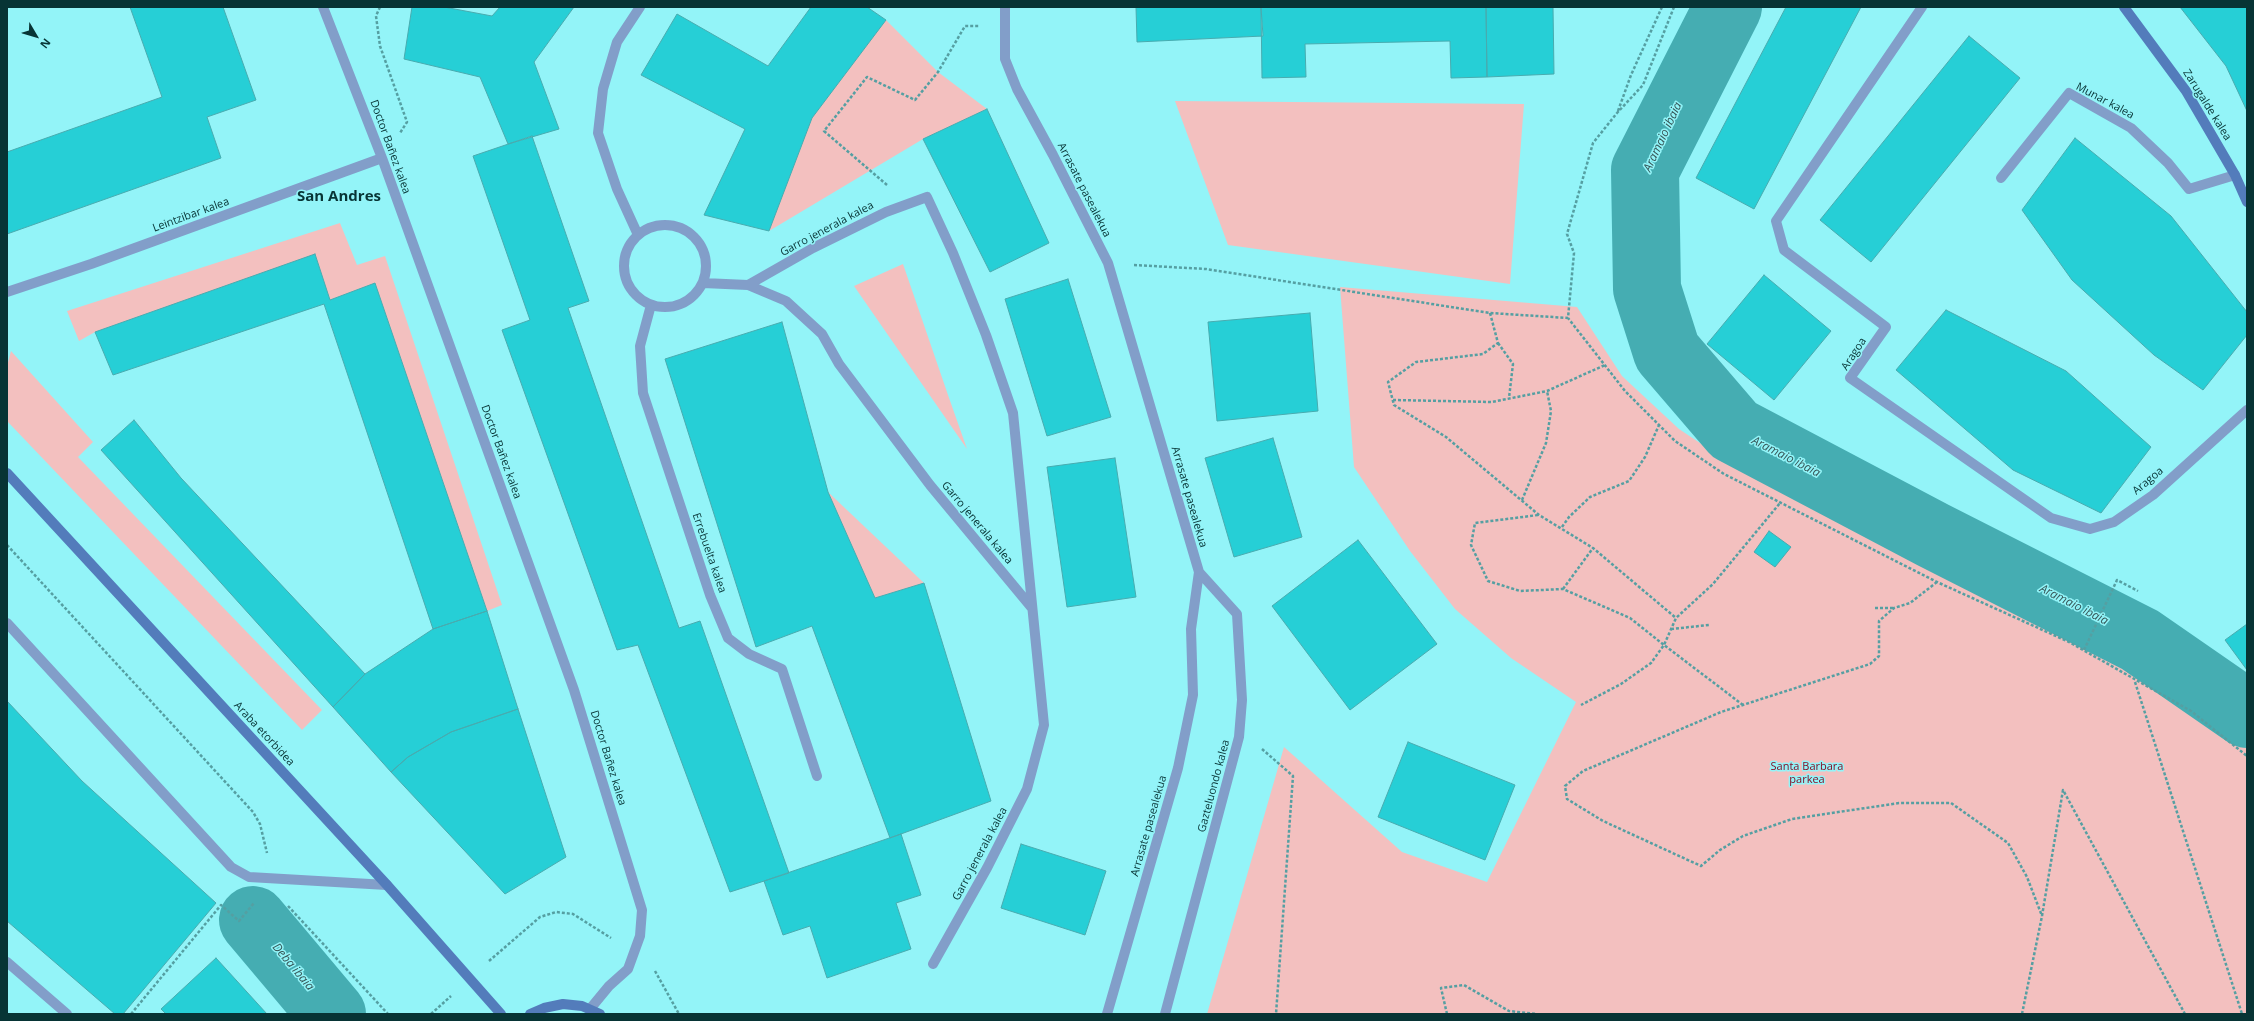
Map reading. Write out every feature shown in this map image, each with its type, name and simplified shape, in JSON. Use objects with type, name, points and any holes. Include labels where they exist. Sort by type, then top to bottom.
[{"type":"street","name":"Doctor Bañez kalea","points":[[323,7],[382,158],[574,690],[642,910],[640,936],[634,953]]},
{"type":"street","points":[[638,235],[617,189],[598,133],[603,89],[617,42],[640,7]]},
{"type":"street","name":"Arrasate pasealekua","points":[[1005,7],[1005,59],[1016,89],[1053,155],[1108,263],[1199,572],[1191,629],[1193,696],[1178,768],[1107,1014]]},
{"type":"street","name":"Aragoa","points":[[1922,7],[1776,220],[1784,250],[1886,327],[1850,378],[2051,518],[2090,529],[2114,522],[2153,494],[2247,410]]},
{"type":"street","name":"Zarugalde kalea","points":[[2124,7],[2186,91],[2235,174],[2247,202]]},
{"type":"street","name":"Munar kalea","points":[[2001,178],[2069,93],[2131,128],[2168,163],[2189,188],[2235,174]]},
{"type":"street","name":"Leintzibar kalea","points":[[7,292],[92,264],[382,158]]},
{"type":"street","name":"Garro jenerala kalea","points":[[748,285],[813,248],[886,212],[927,197],[953,253],[980,321],[1013,413],[1044,725],[1027,789],[987,868],[933,964]]},
{"type":"street","points":[[663,225],[677,227],[689,233],[699,243],[705,255],[707,269],[704,283],[697,293],[687,301],[676,306],[664,308],[651,305],[639,299],[629,288],[624,274],[624,260],[629,246],[638,235],[650,228],[663,225]]},
{"type":"street","points":[[704,283],[748,285]]},
{"type":"street","name":"Garro jenerala kalea","points":[[748,285],[786,301],[822,334],[839,364],[930,485],[1032,608]]},
{"type":"street","name":"Errebuelta kalea","points":[[651,305],[640,346],[643,392],[710,595],[728,638],[749,654],[782,669],[817,776]]},
{"type":"street","name":"Araba etorbidea","points":[[7,473],[387,885],[471,978],[501,1014]]},
{"type":"street","name":"Gazteluondo kalea","points":[[1164,1014],[1239,737],[1242,700],[1237,614],[1199,572]]},
{"type":"street","points":[[7,623],[231,867],[248,877],[275,880],[387,885]]},
{"type":"street","points":[[590,1009],[609,986],[628,969],[634,953]]},
{"type":"street","points":[[7,962],[66,1014]]},
{"type":"street","points":[[530,1014],[544,1008],[563,1004],[582,1006],[600,1014]]},
{"type":"path","points":[[376,142],[402,132],[407,122],[380,46],[376,16],[380,7]]},
{"type":"path","points":[[1617,113],[1631,75],[1662,7]]},
{"type":"path","points":[[1674,7],[1643,85],[1617,113],[1593,143],[1567,234],[1574,253],[1568,318],[1625,391],[1675,441],[1724,474],[1937,582],[2084,649],[2135,681],[2191,711],[2247,756]]},
{"type":"path","points":[[909,203],[824,131],[867,77],[915,100],[938,72],[965,26],[1005,26]]},
{"type":"path","points":[[1108,263],[1206,270],[1490,313],[1568,318]]},
{"type":"path","points":[[1490,313],[1498,343],[1513,364],[1509,398]]},
{"type":"path","points":[[1498,343],[1483,354],[1416,362],[1388,382],[1394,405],[1446,437],[1539,515],[1593,548],[1676,618]]},
{"type":"path","points":[[1393,400],[1492,402],[1548,390],[1605,364]]},
{"type":"path","points":[[1522,500],[1546,443],[1551,411],[1548,390]]},
{"type":"path","points":[[1562,528],[1570,517],[1590,497],[1630,481],[1645,456],[1659,425]]},
{"type":"path","points":[[1581,705],[1621,684],[1651,663],[1664,645],[1676,618],[1713,584],[1780,503]]},
{"type":"path","points":[[1539,515],[1475,523],[1471,545],[1488,581],[1520,591],[1563,589],[1630,618],[1743,705]]},
{"type":"path","points":[[7,545],[253,812],[260,824],[275,880],[284,900],[388,1014]]},
{"type":"path","points":[[1563,589],[1593,548]]},
{"type":"path","points":[[2084,649],[2117,580],[2138,591]]},
{"type":"path","points":[[1875,608],[1894,608],[1910,603],[1937,582]]},
{"type":"path","points":[[1894,608],[1879,621],[1879,656],[1870,664],[1721,712],[1583,772],[1565,786],[1567,799],[1603,821],[1701,866],[1720,850],[1743,836],[1792,819],[1899,802],[1951,803],[2008,843],[2027,877],[2042,916]]},
{"type":"path","points":[[1671,629],[1709,625]]},
{"type":"path","points":[[2135,681],[2242,1014]]},
{"type":"path","points":[[1239,737],[1268,752],[1293,776],[1276,1014]]},
{"type":"path","points":[[2022,1014],[2042,916],[2063,790],[2185,1014]]},
{"type":"path","points":[[131,1014],[221,905],[239,921],[275,880]]},
{"type":"path","points":[[431,1014],[524,928],[540,917],[556,912],[573,914],[589,922],[634,953],[655,970],[680,1014]]},
{"type":"path","points":[[1447,1014],[1440,988],[1464,985],[1509,1011],[1537,1014]]},
{"type":"green space","points":[[886,20],[938,72],[987,109],[923,139],[769,231],[812,118]]},
{"type":"green space","points":[[1175,101],[1524,104],[1510,284],[1228,245]]},
{"type":"green space","points":[[340,223],[357,265],[385,256],[502,605],[487,611],[375,283],[330,300],[315,255],[95,332],[79,341],[67,311]]},
{"type":"green space","points":[[903,264],[948,395],[967,449],[854,286]]},
{"type":"green space","name":"Santa Barbara parkea","points":[[1340,287],[1577,307],[1622,376],[1679,429],[1739,469],[1929,566],[2080,637],[2172,688],[2241,733],[2247,738],[2247,1014],[1207,1014],[1284,747],[1402,852],[1487,882],[1576,702],[1511,658],[1455,609],[1410,551],[1354,467]]},
{"type":"green space","points":[[11,351],[93,442],[78,457],[322,710],[302,730],[7,421],[7,366]]},
{"type":"green space","points":[[828,492],[924,583],[875,598]]},
{"type":"building","points":[[130,7],[223,7],[256,100],[207,117],[221,158],[7,234],[7,152],[162,97]]},
{"type":"building","points":[[412,7],[444,7],[492,16],[500,7],[574,7],[534,62],[559,129],[508,144],[480,77],[404,59]]},
{"type":"building","points":[[811,7],[867,7],[886,20],[812,118],[769,231],[704,215],[745,129],[641,75],[677,14],[768,66]]},
{"type":"building","points":[[1136,7],[1261,7],[1263,36],[1137,42]]},
{"type":"building","points":[[1261,7],[1486,7],[1487,77],[1451,78],[1450,41],[1305,44],[1306,77],[1262,78]]},
{"type":"building","points":[[1486,7],[1553,7],[1554,74],[1487,77]]},
{"type":"building","points":[[1786,7],[1861,7],[1754,209],[1696,178]]},
{"type":"building","points":[[2180,7],[2247,7],[2247,111],[2226,66]]},
{"type":"building","points":[[1969,36],[2020,78],[1871,262],[1820,220]]},
{"type":"building","points":[[987,109],[1049,243],[990,272],[923,139]]},
{"type":"building","points":[[532,136],[589,301],[568,308],[679,628],[700,621],[789,873],[730,892],[638,645],[617,650],[502,330],[530,320],[473,156]]},
{"type":"building","points":[[2075,138],[2171,216],[2247,312],[2247,335],[2203,390],[2154,355],[2072,280],[2022,210]]},
{"type":"building","points":[[315,254],[330,300],[375,283],[487,611],[433,629],[324,304],[113,375],[95,332]]},
{"type":"building","points":[[1764,275],[1831,331],[1774,400],[1707,344]]},
{"type":"building","points":[[1068,279],[1111,417],[1047,436],[1005,299]]},
{"type":"building","points":[[1946,310],[2066,371],[2151,447],[2101,513],[2013,470],[1896,370]]},
{"type":"building","points":[[1310,313],[1318,411],[1217,421],[1208,322]]},
{"type":"building","points":[[782,322],[828,492],[875,598],[924,583],[991,801],[890,838],[812,626],[756,647],[665,359]]},
{"type":"building","points":[[134,420],[181,478],[365,674],[333,707],[101,450]]},
{"type":"building","points":[[1273,438],[1302,537],[1234,557],[1205,458]]},
{"type":"building","points":[[1115,458],[1136,597],[1067,607],[1047,467]]},
{"type":"building","points":[[1769,531],[1791,547],[1775,567],[1754,552]]},
{"type":"building","points":[[1358,540],[1437,644],[1350,710],[1272,606]]},
{"type":"building","points":[[487,611],[518,709],[451,732],[408,757],[391,772],[333,707],[365,674],[433,629]]},
{"type":"building","points":[[2247,624],[2247,670],[2225,640]]},
{"type":"building","points":[[7,701],[82,781],[216,903],[123,1014],[115,1014],[7,921]]},
{"type":"building","points":[[518,709],[566,857],[505,894],[391,772],[408,757],[451,732]]},
{"type":"building","points":[[1408,742],[1515,785],[1485,860],[1378,817]]},
{"type":"building","points":[[901,834],[921,895],[896,903],[911,949],[827,978],[810,926],[783,935],[764,881]]},
{"type":"building","points":[[1021,844],[1106,871],[1085,935],[1001,908]]},
{"type":"building","points":[[216,958],[267,1014],[166,1014],[161,1009]]},
{"type":"waterway","name":"Aramaio ibaia","points":[[1728,7],[1645,170],[1647,289],[1667,352],[1734,430],[1933,535],[2140,640],[2247,714]]},
{"type":"waterway","name":"Deba ibaia","points":[[253,920],[332,1014]]},
{"type":"district","name":"San Andres","points":[[339,197]]}]
